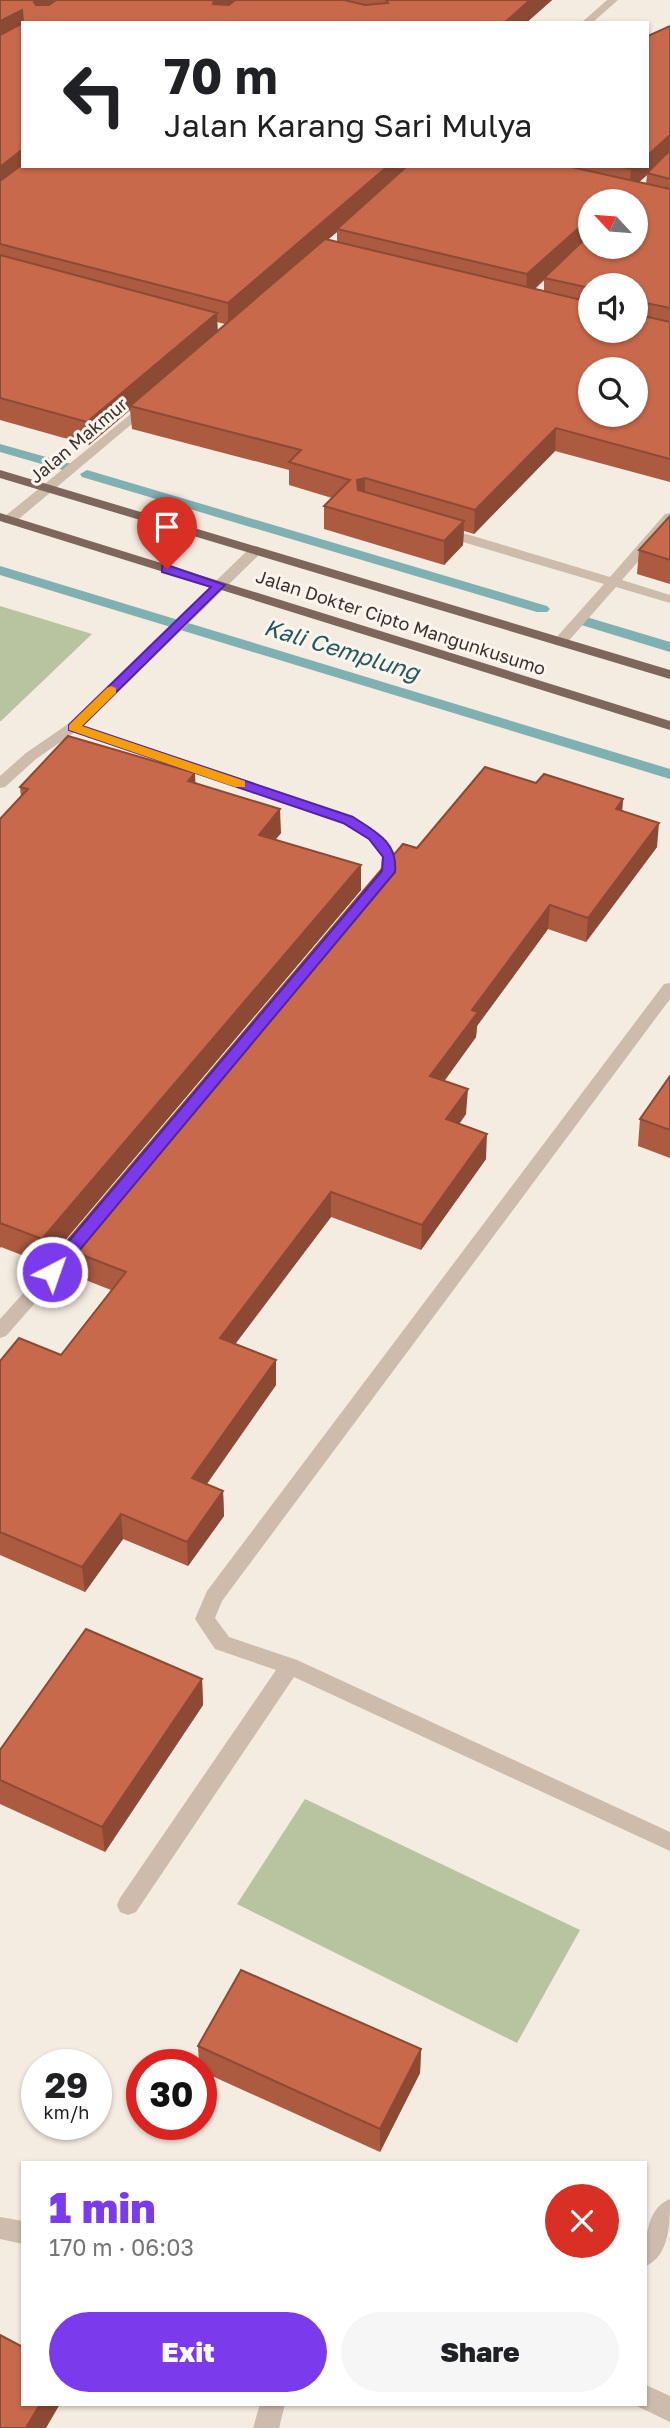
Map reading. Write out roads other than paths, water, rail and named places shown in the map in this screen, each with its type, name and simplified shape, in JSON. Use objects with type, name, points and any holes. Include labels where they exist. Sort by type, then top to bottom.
[{"type":"main road","name":"Jalan Dokter Cipto Mangunkusumo","points":[[0,474],[670,675]]},
{"type":"main road","name":"Jalan Dokter Cipto Mangunkusumo","points":[[5,518],[386,640],[670,726]]},
{"type":"street","points":[[588,21],[614,0]]},
{"type":"street","name":"Jalan Makmur","points":[[5,518],[47,488],[157,397]]},
{"type":"street","points":[[559,642],[670,517]]},
{"type":"street","points":[[428,528],[670,599]]},
{"type":"street","points":[[0,785],[31,756],[74,727],[256,550]]},
{"type":"street","points":[[74,727],[348,820],[374,836],[390,856],[388,872],[371,894]]},
{"type":"street","points":[[670,988],[214,1597],[205,1619],[222,1643],[290,1666],[670,1842]]},
{"type":"street","points":[[0,1331],[86,1233]]},
{"type":"street","points":[[128,1905],[290,1666]]},
{"type":"street","points":[[647,2252],[670,2210]]},
{"type":"street","points":[[0,2228],[21,2233]]},
{"type":"street","points":[[647,2398],[670,2410]]},
{"type":"street","points":[[266,2428],[272,2406]]},
{"type":"waterway","points":[[0,448],[66,467]]},
{"type":"waterway","points":[[87,474],[542,609]]},
{"type":"waterway","name":"Kali Cemplung","points":[[0,570],[670,774]]},
{"type":"waterway","points":[[583,621],[670,647]]}]
